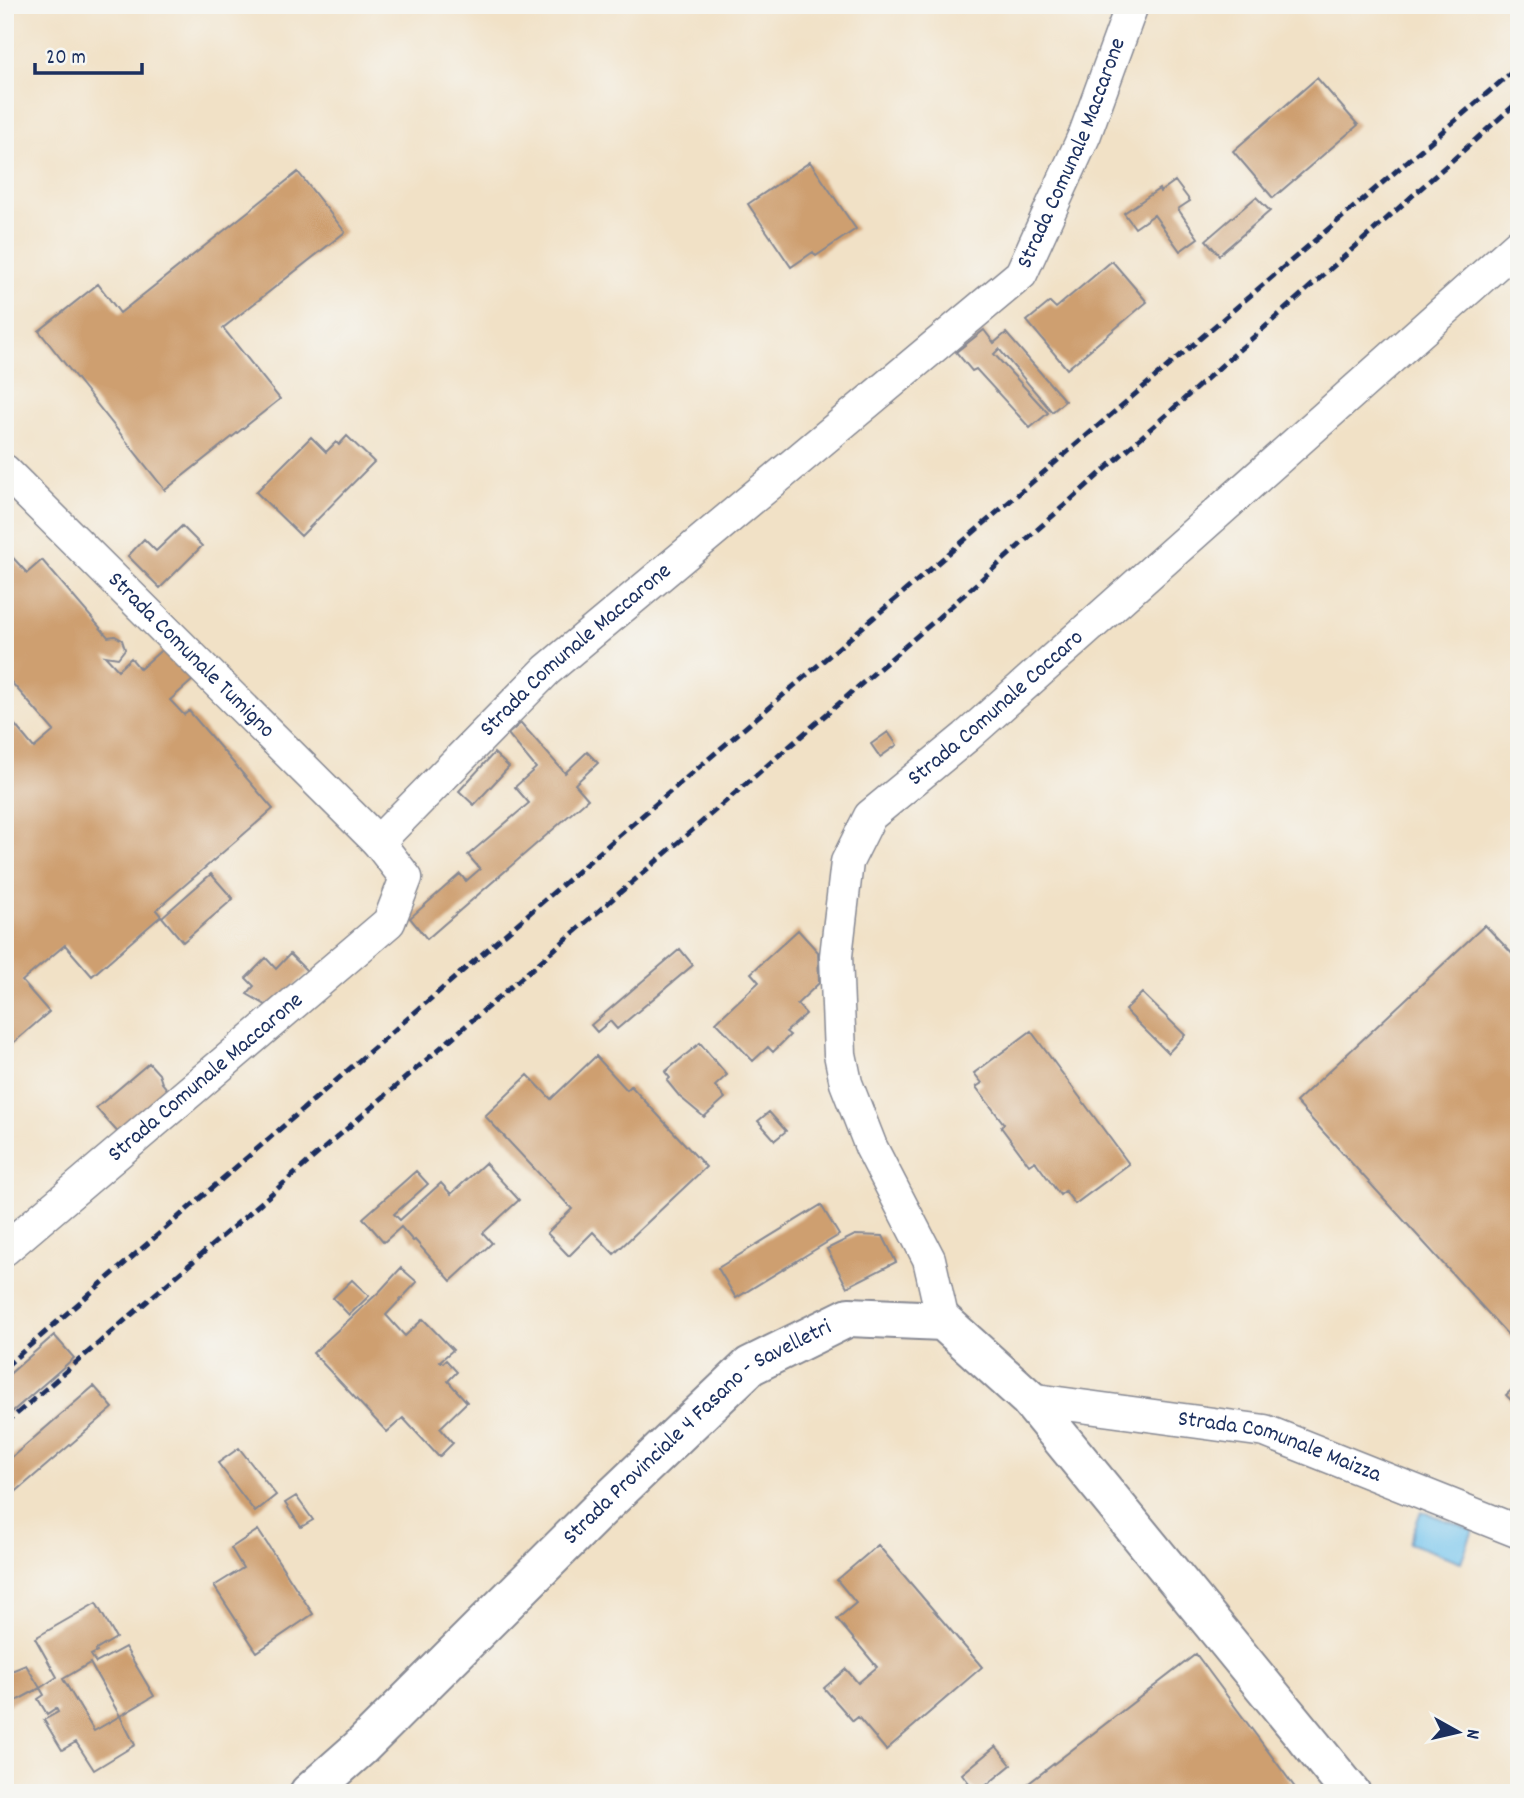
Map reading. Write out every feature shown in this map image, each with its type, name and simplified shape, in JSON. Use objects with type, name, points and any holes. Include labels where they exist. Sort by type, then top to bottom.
[{"type":"street","name":"Strada Comunale Maccarone","points":[[5,1249],[389,922],[406,878],[378,842],[547,670],[1021,274],[1086,134],[1132,5]]},
{"type":"street","name":"Strada Comunale Coccaro","points":[[943,1321],[929,1259],[871,1147],[846,1083],[840,1054],[836,956],[846,862],[870,816],[966,737],[1519,244]]},
{"type":"street","name":"Strada Comunale Tumigno","points":[[5,471],[378,842]]},
{"type":"street","name":"Strada Provinciale 4 Fasano - Savelletri","points":[[309,1793],[360,1748],[603,1507],[750,1366],[849,1317],[943,1321]]},
{"type":"street","points":[[943,1321],[1030,1399],[1351,1793]]},
{"type":"street","name":"Strada Comunale Maizza","points":[[1030,1399],[1265,1431],[1519,1532]]},
{"type":"water","points":[[1421,1511],[1473,1530],[1461,1562],[1409,1543]]},
{"type":"building","points":[[1317,78],[1358,125],[1273,198],[1233,151]]},
{"type":"building","points":[[810,162],[856,229],[816,256],[813,252],[791,267],[748,204]]},
{"type":"building","points":[[298,172],[345,232],[223,328],[280,399],[165,490],[39,331],[98,284],[120,313]]},
{"type":"building","points":[[1175,181],[1190,201],[1178,209],[1198,238],[1180,251],[1154,215],[1135,228],[1124,213]]},
{"type":"building","points":[[1256,197],[1270,211],[1219,255],[1206,240]]},
{"type":"building","points":[[1112,261],[1147,302],[1067,369],[1027,321],[1050,302],[1056,308]]},
{"type":"building","points":[[984,330],[994,343],[1006,333],[1065,401],[1052,412],[999,349],[994,354],[1048,413],[1030,428],[976,369],[972,371],[956,352]]},
{"type":"building","points":[[347,436],[374,462],[301,536],[256,492],[311,437],[326,452],[336,442],[339,445]]},
{"type":"building","points":[[182,526],[202,546],[160,588],[128,556],[144,539],[156,551]]},
{"type":"building","points":[[5,549],[27,573],[42,560],[108,637],[115,636],[122,640],[125,649],[118,658],[105,656],[118,670],[131,658],[140,669],[166,646],[194,679],[170,700],[184,715],[189,711],[273,809],[156,910],[161,916],[92,976],[65,945],[22,981],[49,1012],[5,1050],[5,728],[8,731],[15,725],[34,748],[54,731],[5,675]]},
{"type":"building","points":[[521,723],[565,773],[587,752],[598,763],[575,784],[588,799],[427,939],[410,918],[460,874],[466,881],[480,869],[468,855],[529,803],[515,787],[536,768],[508,734]]},
{"type":"building","points":[[888,732],[897,745],[880,757],[871,744]]},
{"type":"building","points":[[494,753],[509,767],[474,805],[459,791]]},
{"type":"building","points":[[211,874],[233,899],[183,942],[162,917]]},
{"type":"building","points":[[1485,925],[1519,961],[1519,1347],[1296,1102]]},
{"type":"building","points":[[798,930],[818,952],[819,983],[797,1004],[806,1014],[786,1032],[790,1035],[773,1052],[768,1047],[753,1061],[716,1022],[759,982],[751,973]]},
{"type":"building","points":[[680,949],[693,965],[617,1029],[610,1021],[597,1032],[591,1025]]},
{"type":"building","points":[[290,954],[308,972],[271,1008],[247,994],[254,986],[246,978],[266,958],[276,969]]},
{"type":"building","points":[[1142,993],[1185,1035],[1168,1053],[1125,1010]]},
{"type":"building","points":[[1031,1031],[1129,1164],[1075,1204],[1065,1191],[1060,1195],[1035,1161],[1029,1165],[1001,1127],[1004,1124],[976,1087],[982,1083],[974,1073]]},
{"type":"building","points":[[700,1043],[727,1075],[715,1086],[725,1098],[704,1117],[680,1097],[667,1081],[670,1078],[665,1072]]},
{"type":"building","points":[[596,1056],[627,1090],[631,1086],[706,1167],[614,1254],[593,1232],[569,1256],[547,1233],[572,1209],[485,1116],[528,1075],[551,1099]]},
{"type":"building","points":[[149,1063],[171,1094],[122,1137],[96,1108]]},
{"type":"building","points":[[769,1112],[786,1131],[775,1140],[758,1121]]},
{"type":"building","points":[[485,1163],[519,1200],[483,1233],[492,1243],[451,1281],[401,1227],[384,1242],[363,1218],[416,1171],[428,1184],[394,1214],[400,1220],[441,1183],[451,1194]]},
{"type":"building","points":[[821,1205],[839,1235],[736,1298],[718,1268]]},
{"type":"building","points":[[855,1235],[883,1236],[896,1262],[847,1287],[827,1249]]},
{"type":"building","points":[[401,1268],[417,1282],[386,1315],[405,1336],[423,1319],[453,1350],[440,1361],[443,1363],[446,1360],[457,1372],[448,1381],[467,1402],[440,1428],[453,1443],[439,1457],[403,1418],[387,1432],[313,1353]]},
{"type":"building","points":[[352,1280],[369,1296],[349,1315],[333,1298]]},
{"type":"building","points":[[54,1335],[74,1358],[5,1418],[5,1378]]},
{"type":"building","points":[[1519,1383],[1519,1408],[1506,1395]]},
{"type":"building","points":[[94,1386],[113,1408],[5,1501],[5,1463]]},
{"type":"building","points":[[239,1448],[276,1495],[255,1512],[218,1463]]},
{"type":"building","points":[[296,1496],[313,1520],[301,1527],[285,1503]]},
{"type":"building","points":[[258,1530],[313,1614],[257,1652],[214,1586],[243,1568],[231,1548]]},
{"type":"building","points":[[878,1545],[982,1667],[886,1750],[858,1717],[853,1721],[824,1688],[846,1669],[858,1683],[877,1667],[837,1619],[856,1603],[837,1580]]},
{"type":"building","points":[[96,1603],[116,1638],[91,1655],[96,1663],[125,1647],[154,1696],[120,1716],[135,1745],[94,1770],[76,1742],[62,1750],[44,1720],[58,1712],[56,1708],[47,1714],[38,1699],[44,1695],[40,1688],[57,1677],[35,1638]],"holes":[[[90,1663],[120,1716],[94,1731],[63,1679]]]},
{"type":"building","points":[[1196,1654],[1299,1793],[1016,1793]]},
{"type":"building","points":[[5,1662],[9,1672],[26,1665],[40,1688],[5,1707]]},
{"type":"building","points":[[996,1746],[1011,1765],[977,1793],[962,1774]]},
{"type":"railway","points":[[5,1367],[651,808],[1519,66]]},
{"type":"railway","points":[[5,1424],[939,617],[1519,101]]}]
